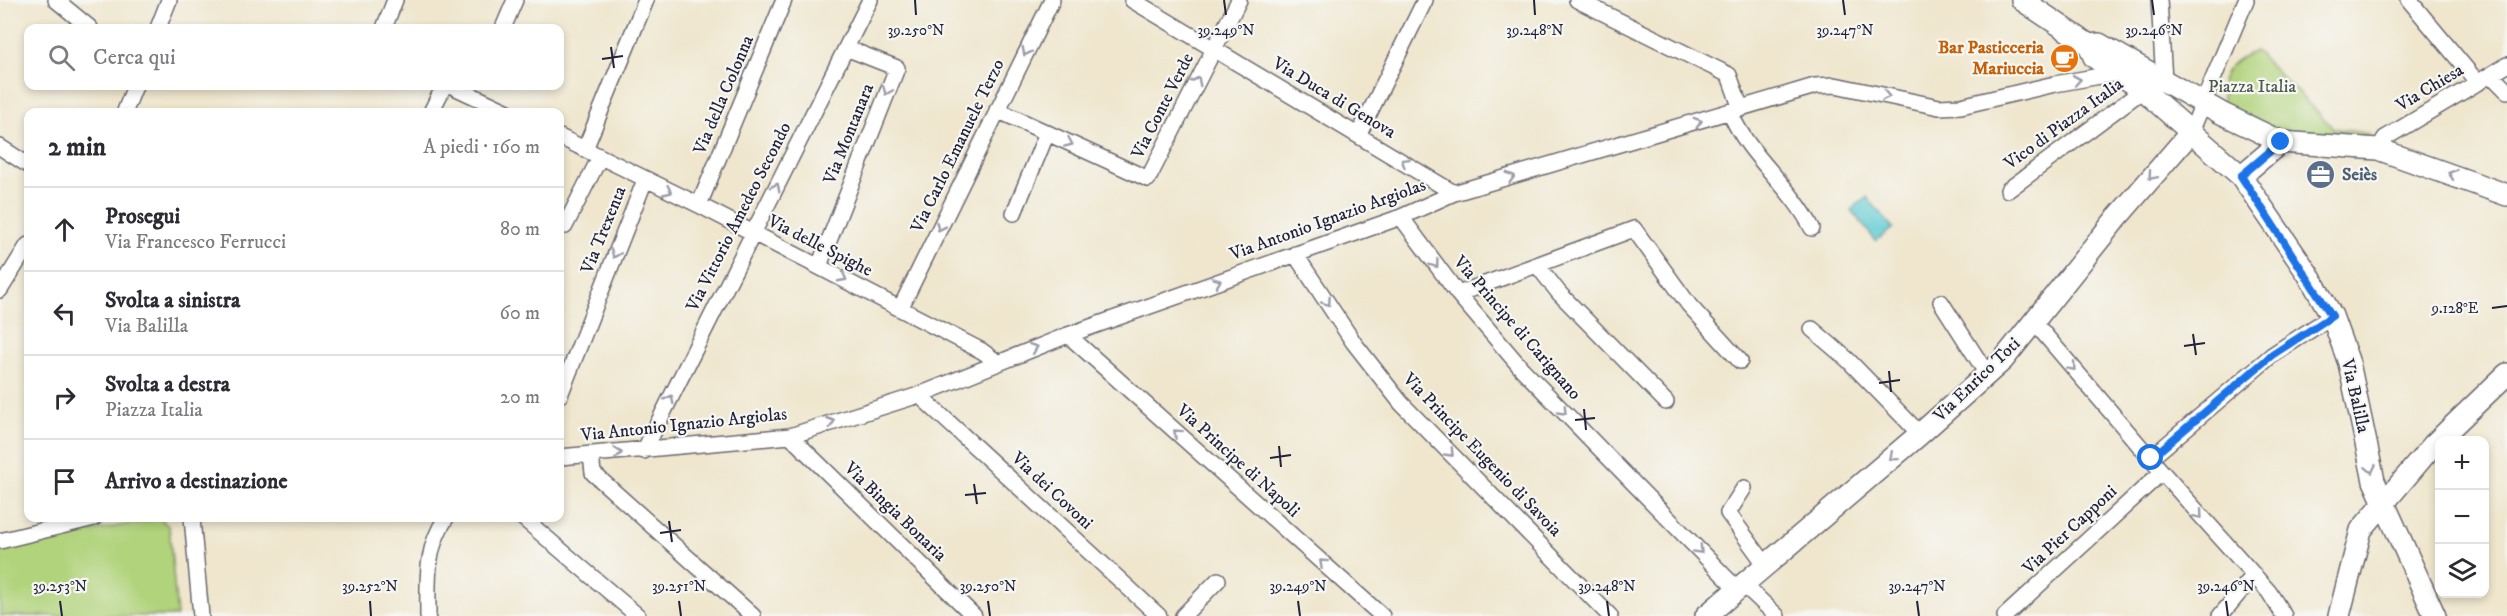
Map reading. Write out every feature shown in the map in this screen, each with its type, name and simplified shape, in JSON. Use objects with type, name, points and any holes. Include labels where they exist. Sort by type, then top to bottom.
[{"type":"street","points":[[56,0],[85,24]]},
{"type":"street","points":[[160,24],[169,0]]},
{"type":"street","points":[[386,24],[395,0]]},
{"type":"street","points":[[505,24],[515,0]]},
{"type":"street","points":[[585,149],[646,0]]},
{"type":"street","name":"Via della Colonna","points":[[699,205],[784,0]]},
{"type":"street","name":"Via Vittorio Amedeo Secondo","points":[[644,451],[870,0]]},
{"type":"street","name":"Via Carlo Emanuele Terzo","points":[[900,309],[1052,0]]},
{"type":"street","name":"Via Duca di Genova","points":[[1132,0],[1455,193]]},
{"type":"street","name":"Via Conte Verde","points":[[997,110],[1148,179],[1239,0]]},
{"type":"street","points":[[1359,134],[1425,0]]},
{"type":"street","points":[[1577,0],[1729,75],[1738,132],[1779,178],[1803,211],[1812,228]]},
{"type":"street","points":[[2022,0],[2089,45],[2094,57],[2143,90],[2245,182],[2281,142]]},
{"type":"street","points":[[2159,0],[2164,80]]},
{"type":"street","name":"Via Enrico Toti","points":[[1706,616],[1920,435],[2003,360],[2115,220],[2191,132],[2246,0]]},
{"type":"street","points":[[2409,0],[2484,79],[2507,91]]},
{"type":"street","points":[[2089,45],[2099,44],[2204,103],[2281,142],[2378,149],[2507,195]]},
{"type":"street","name":"Via Montanara","points":[[819,266],[897,68],[846,48]]},
{"type":"street","name":"Via Chiesa","points":[[2378,149],[2385,138],[2507,66]]},
{"type":"street","name":"Via Antonio Ignazio Argiolas","points":[[564,457],[790,436],[919,395],[1068,335],[1401,216],[1455,193],[1815,86],[1835,85],[1939,107],[1961,106],[2055,84],[2117,73]]},
{"type":"street","points":[[126,108],[133,90]]},
{"type":"street","points":[[433,108],[442,90]]},
{"type":"street","name":"Vico di Piazza Italia","points":[[2008,190],[2143,90]]},
{"type":"street","points":[[477,91],[502,108]]},
{"type":"street","points":[[1014,213],[1047,133]]},
{"type":"street","name":"Via delle Spighe","points":[[564,139],[819,266],[982,351],[997,362]]},
{"type":"street","points":[[0,147],[24,162]]},
{"type":"street","points":[[564,226],[600,157]]},
{"type":"street","name":"Via Trexenta","points":[[564,385],[645,180]]},
{"type":"street","name":"Via Balilla","points":[[2245,182],[2332,316],[2349,363],[2374,481],[2435,616]]},
{"type":"street","name":"Via Principe di Carignano","points":[[1401,216],[1458,294],[1522,369],[1740,586],[1777,616]]},
{"type":"street","points":[[1458,294],[1634,229],[1689,305],[1740,361]]},
{"type":"street","points":[[0,290],[24,251]]},
{"type":"street","name":"Via Principe Eugenio di Savoia","points":[[1295,254],[1354,343],[1401,403],[1610,616]]},
{"type":"street","points":[[1537,265],[1559,293],[1666,402]]},
{"type":"street","points":[[1941,302],[1987,374]]},
{"type":"street","points":[[2151,458],[2272,355],[2332,316]]},
{"type":"street","points":[[2034,322],[2162,472],[2269,592],[2284,616]]},
{"type":"street","points":[[1812,329],[1848,360],[1920,435]]},
{"type":"street","name":"Via Principe di Napoli","points":[[1068,335],[1382,616]]},
{"type":"street","points":[[2339,616],[2361,530],[2433,445],[2507,374]]},
{"type":"street","name":"Via dei Covoni","points":[[919,395],[1159,616]]},
{"type":"street","name":"Via Bingia Bonaria","points":[[790,436],[974,616]]},
{"type":"street","points":[[591,455],[593,473],[753,616]]},
{"type":"street","name":"Via Pier Capponi","points":[[2010,615],[2162,472]]},
{"type":"street","points":[[1744,488],[1728,513],[1765,564]]},
{"type":"street","points":[[1,540],[77,522]]},
{"type":"street","points":[[192,522],[201,616]]},
{"type":"street","points":[[428,616],[428,562],[432,543],[444,522]]},
{"type":"street","points":[[528,522],[638,616]]},
{"type":"street","points":[[2220,616],[2253,576]]},
{"type":"street","points":[[1183,616],[1218,580]]},
{"type":"green space","name":"Piazza Italia","points":[[2256,51],[2333,128],[2370,134],[2361,140],[2285,134],[2224,105],[2222,86],[2227,70],[2239,59]]},
{"type":"green space","points":[[139,522],[164,522],[169,527],[177,616],[0,616],[0,549]]},
{"type":"water","points":[[1867,197],[1893,228],[1876,241],[1851,210]]},
{"type":"place","name":"Bar Pasticceria Mariuccia","points":[[2065,58]]},
{"type":"place","name":"Seiès","points":[[2321,175]]},
{"type":"route","points":[[2151,458],[2272,355],[2332,316],[2308,274],[2241,176],[2281,142]]}]
